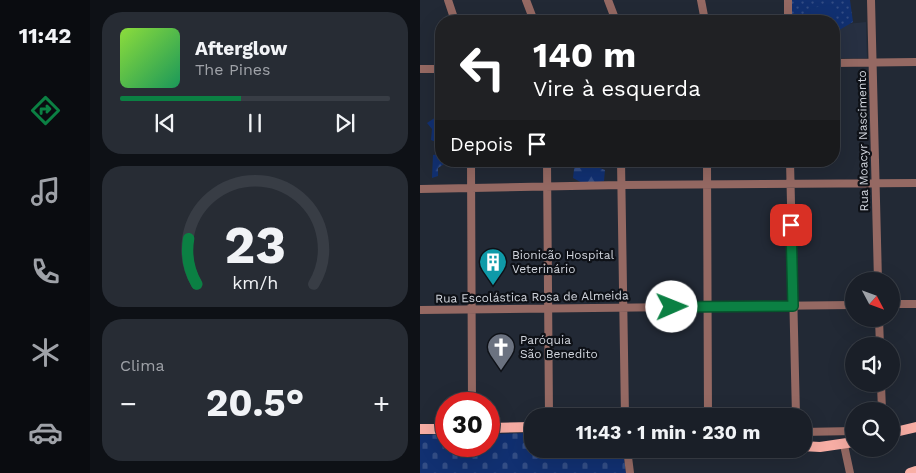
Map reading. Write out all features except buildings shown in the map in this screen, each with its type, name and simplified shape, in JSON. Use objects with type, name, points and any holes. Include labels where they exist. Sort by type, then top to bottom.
[{"type":"main road","points":[[500,428],[524,427]]},
{"type":"main road","points":[[900,431],[916,427]]},
{"type":"main road","points":[[420,429],[435,429]]},
{"type":"main road","points":[[812,447],[845,444]]},
{"type":"street","points":[[448,0],[453,15]]},
{"type":"street","points":[[526,0],[532,15]]},
{"type":"street","points":[[608,0],[614,15]]},
{"type":"street","points":[[701,0],[704,15]]},
{"type":"street","points":[[788,0],[788,15]]},
{"type":"street","name":"Rua Moacyr Nascimento","points":[[871,0],[878,272]]},
{"type":"street","points":[[840,63],[916,62]]},
{"type":"street","points":[[420,69],[435,69]]},
{"type":"street","points":[[472,167],[472,392]]},
{"type":"street","points":[[547,167],[549,408]]},
{"type":"street","points":[[621,167],[625,408]]},
{"type":"street","points":[[707,167],[708,408]]},
{"type":"street","points":[[790,167],[796,408]]},
{"type":"street","points":[[420,189],[621,185],[916,183]]},
{"type":"street","points":[[900,304],[916,304]]},
{"type":"street","name":"Rua Escolástica Rosa de Almeida","points":[[420,310],[845,305]]},
{"type":"street","points":[[812,432],[845,432]]},
{"type":"street","points":[[849,457],[850,473]]},
{"type":"street","points":[[629,458],[630,473]]},
{"type":"shaded area","points":[[866,22],[867,58],[840,58],[840,25]]},
{"type":"green space","points":[[792,0],[850,0],[853,22],[840,30],[840,15],[792,15]]},
{"type":"green space","points":[[834,5],[835,15],[811,15],[810,8]]},
{"type":"green space","points":[[435,118],[435,142],[431,140],[432,129],[427,123]]},
{"type":"green space","points":[[433,155],[435,155],[435,167],[440,167],[438,176],[432,178]]},
{"type":"green space","points":[[574,167],[597,167],[605,170],[604,181],[588,186],[573,178]]},
{"type":"green space","points":[[524,433],[524,458],[624,458],[626,473],[420,473],[420,435],[435,434],[435,457],[500,457],[500,434]]},
{"type":"place","name":"Bionicão Hospital Veterinário","points":[[493,286]]},
{"type":"place","name":"Paróquia São Benedito","points":[[501,371]]},
{"type":"route","points":[[672,307],[793,306],[791,225]]}]
